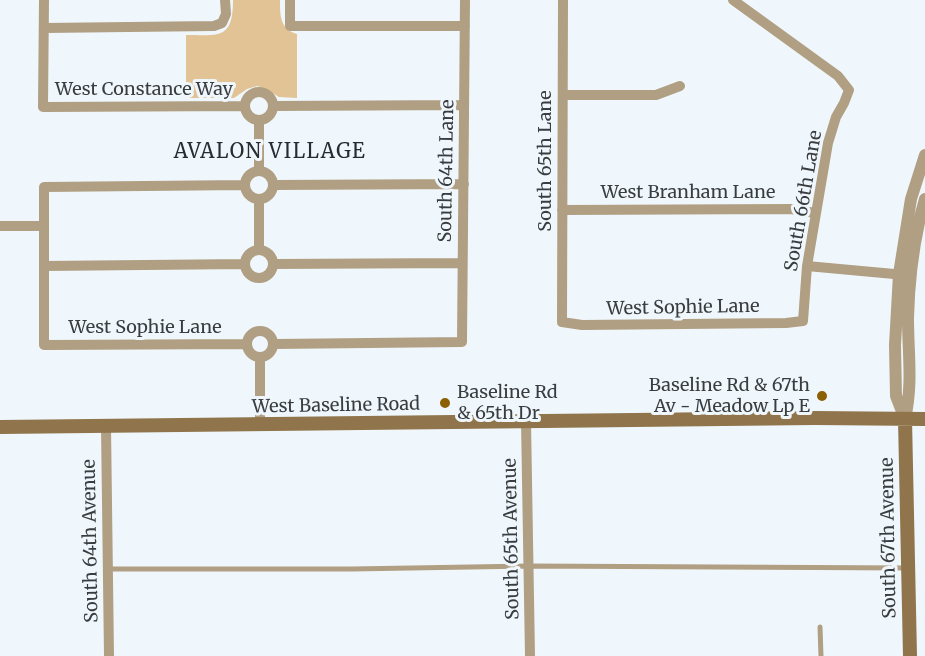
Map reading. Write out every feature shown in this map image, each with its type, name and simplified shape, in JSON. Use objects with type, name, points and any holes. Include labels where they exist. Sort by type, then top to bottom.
[{"type":"main road","name":"West Baseline Road","points":[[0,427],[814,418],[925,419]]},
{"type":"main road","name":"South 67th Avenue","points":[[905,419],[910,656]]},
{"type":"street","points":[[44,0],[44,28],[214,26],[222,23],[226,14],[225,0]]},
{"type":"street","points":[[290,0],[290,26],[465,26]]},
{"type":"street","name":"South 64th Lane","points":[[462,342],[465,0]]},
{"type":"street","name":"South 65th Lane","points":[[562,322],[563,0]]},
{"type":"street","name":"South 66th Lane","points":[[733,0],[838,76],[849,90],[836,117],[828,144],[807,266],[804,321]]},
{"type":"street","name":"West Constance Way","points":[[44,28],[43,107],[245,106]]},
{"type":"street","points":[[563,95],[656,95],[680,87]]},
{"type":"street","name":"West Constance Way","points":[[259,120],[250,117],[245,106],[250,95],[261,92],[271,99],[273,106],[464,105]]},
{"type":"street","points":[[259,171],[259,120],[270,114],[273,106]]},
{"type":"street","points":[[905,419],[910,396],[905,275],[910,199],[925,155]]},
{"type":"street","points":[[259,171],[268,174],[274,185],[268,196],[260,199],[248,193],[245,185],[248,177],[259,171]]},
{"type":"street","points":[[274,185],[464,184]]},
{"type":"street","points":[[245,185],[44,187],[44,266],[245,264]]},
{"type":"street","points":[[259,250],[260,199]]},
{"type":"street","points":[[905,275],[925,199]]},
{"type":"street","name":"West Branham Lane","points":[[562,210],[791,209],[815,213]]},
{"type":"street","points":[[0,226],[44,226]]},
{"type":"street","points":[[259,250],[271,256],[274,264],[270,273],[262,278],[249,273],[245,264],[248,256],[259,250]]},
{"type":"street","points":[[274,264],[462,263]]},
{"type":"street","name":"West Sophie Lane","points":[[44,266],[44,345],[247,344]]},
{"type":"street","points":[[807,266],[905,275]]},
{"type":"street","name":"West Sophie Lane","points":[[562,322],[582,325],[804,321]]},
{"type":"street","name":"West Sophie Lane","points":[[247,344],[252,334],[262,331],[269,334],[274,344],[462,342]]},
{"type":"street","name":"West Sophie Lane","points":[[247,344],[251,353],[260,357]]},
{"type":"street","points":[[260,424],[260,357],[271,352],[274,344]]},
{"type":"street","name":"South 65th Avenue","points":[[526,421],[530,656]]},
{"type":"street","name":"South 64th Avenue","points":[[106,426],[110,656]]},
{"type":"lane","points":[[108,568],[352,569],[528,566],[908,568]]},
{"type":"lane","points":[[820,627],[821,656]]},
{"type":"shaded area","points":[[233,0],[280,0],[284,25],[297,34],[297,98],[279,97],[257,86],[247,89],[234,98],[186,98],[186,35],[215,34],[227,29]]},
{"type":"place","name":"Baseline Rd & 67th Av - Meadow Lp E","points":[[822,396]]},
{"type":"place","name":"Baseline Rd & 65th Dr","points":[[445,403]]},
{"type":"district","name":"AVALON VILLAGE","points":[[270,152]]}]
